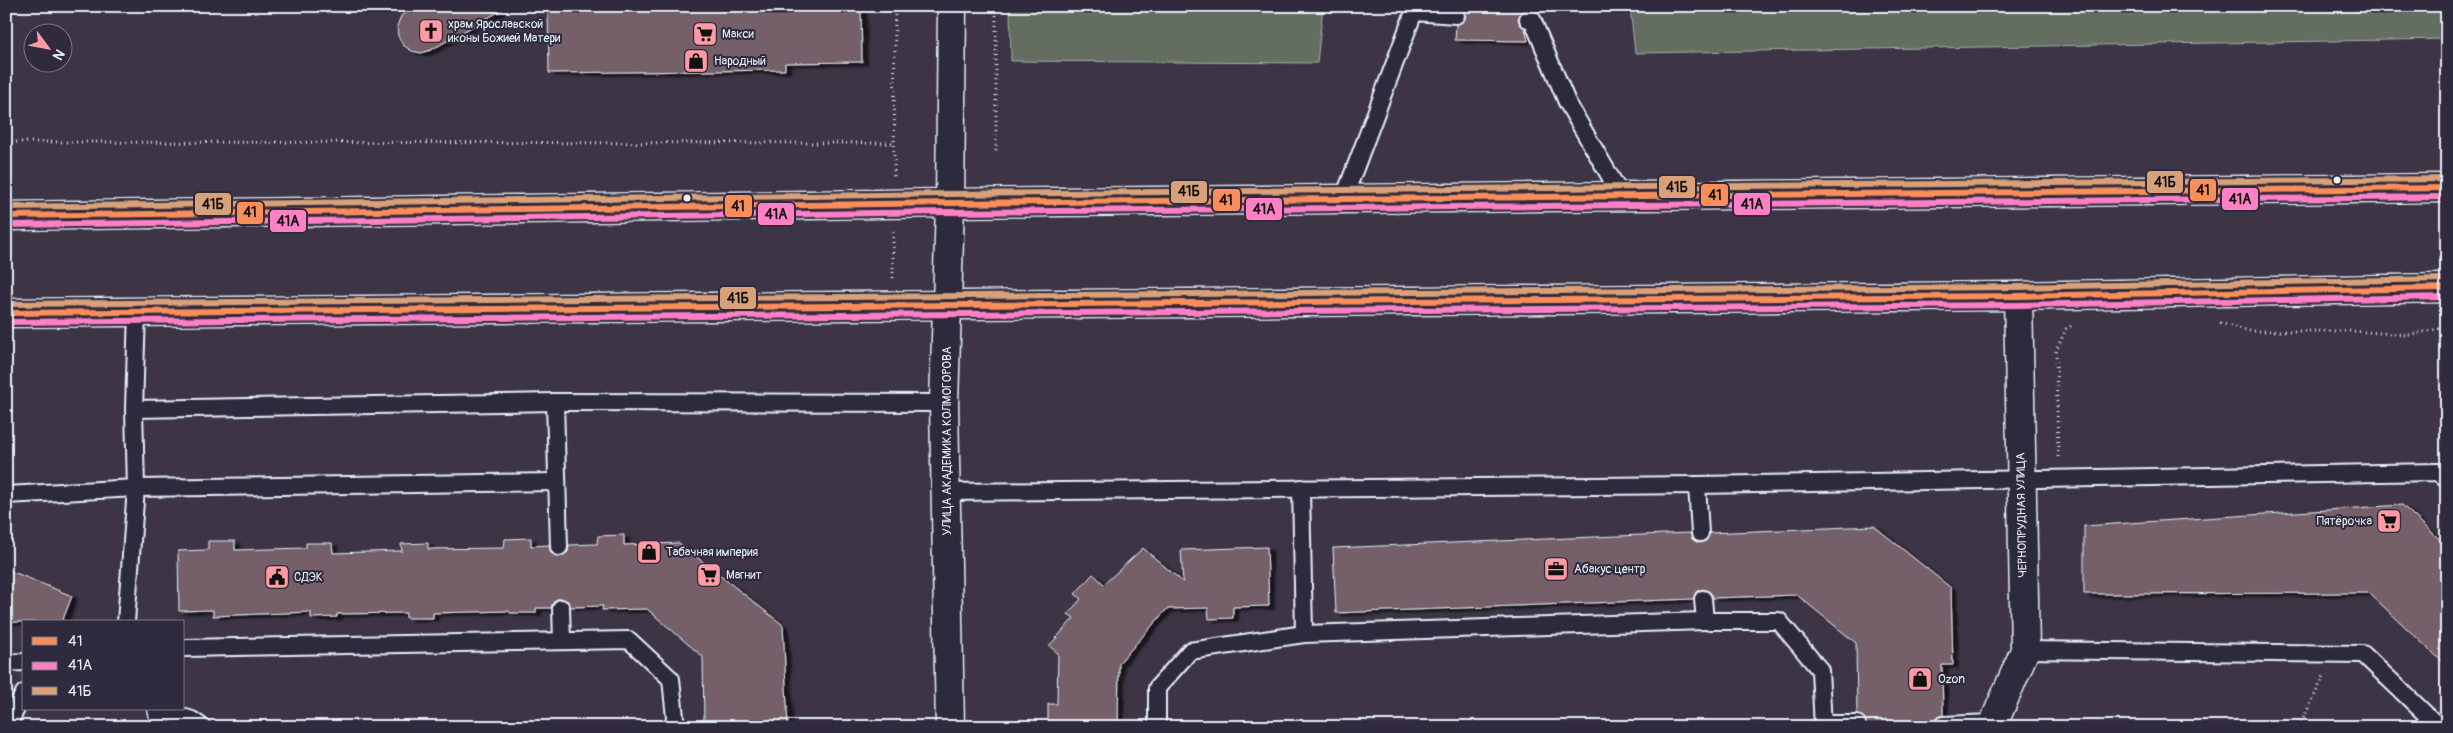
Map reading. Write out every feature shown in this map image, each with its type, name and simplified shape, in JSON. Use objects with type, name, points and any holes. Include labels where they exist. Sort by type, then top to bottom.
[{"type":"main road","name":"УЛИЦА АКАДЕМИКА КОЛМОГОРОВА","points":[[950,727],[944,403],[950,203],[952,6]]},
{"type":"main road","points":[[6,216],[950,203],[2447,188]]},
{"type":"main road","points":[[6,313],[2018,296],[2447,288]]},
{"type":"main road","name":"ЧЕРНОПРУДНАЯ УЛИЦА","points":[[1992,725],[2024,650],[2018,296]]},
{"type":"lane","points":[[1343,200],[1414,12],[1456,15]]},
{"type":"lane","points":[[1528,18],[1532,19],[1567,102],[1622,197]]},
{"type":"lane","points":[[126,620],[136,488],[134,409],[137,311]]},
{"type":"lane","points":[[134,409],[554,402],[944,403]]},
{"type":"lane","points":[[554,402],[559,547]]},
{"type":"lane","points":[[946,492],[1697,485],[2438,472],[2447,480]]},
{"type":"lane","points":[[6,495],[136,488],[557,482]]},
{"type":"lane","points":[[1697,485],[1700,533]]},
{"type":"lane","points":[[1301,488],[1304,634]]},
{"type":"lane","points":[[1704,599],[1705,621]]},
{"type":"lane","points":[[561,608],[562,640]]},
{"type":"lane","points":[[1157,727],[1157,688],[1190,651],[1304,634],[1705,621],[1779,621],[1820,670],[1823,725],[1857,724]]},
{"type":"lane","points":[[185,648],[629,640],[671,679],[676,727]]},
{"type":"lane","points":[[2024,650],[2363,654],[2439,727]]},
{"type":"lane","points":[[6,663],[22,662]]},
{"type":"lane","points":[[7,727],[22,697]]},
{"type":"lane","points":[[157,710],[160,727]]},
{"type":"lane","points":[[160,710],[192,720],[202,727]]},
{"type":"lane","points":[[1943,725],[1992,725]]},
{"type":"path","points":[[893,306],[895,6]]},
{"type":"path","points":[[996,6],[996,151]]},
{"type":"path","points":[[6,142],[894,143]]},
{"type":"path","points":[[2212,320],[2250,331],[2350,332],[2409,335],[2447,327]]},
{"type":"path","points":[[2058,478],[2056,351],[2066,329],[2079,321]]},
{"type":"path","points":[[2299,727],[2324,680],[2322,653]]},
{"type":"green space","points":[[1010,6],[1323,6],[1317,63],[1011,61]]},
{"type":"green space","points":[[1630,6],[2447,6],[2447,39],[1635,53]]},
{"type":"building","name":"храм Ярославской иконы Божией Матери","points":[[415,6],[509,6],[431,50],[421,53],[412,51],[403,45],[398,36],[397,26],[401,16]]},
{"type":"building","name":"Макси","points":[[548,6],[861,6],[862,62],[785,63],[785,70],[549,73]]},
{"type":"building","points":[[1460,6],[1528,6],[1528,9],[1520,14],[1518,19],[1525,28],[1528,41],[1455,40],[1456,25],[1464,21],[1466,16],[1465,10]]},
{"type":"building","points":[[2402,505],[2447,546],[2447,666],[2369,593],[2084,594],[2084,526]]},
{"type":"building","points":[[1874,526],[1951,588],[1953,665],[1942,665],[1943,715],[1934,720],[1933,727],[1866,727],[1865,719],[1857,714],[1856,643],[1797,595],[1713,598],[1711,593],[1703,589],[1697,591],[1693,599],[1336,613],[1333,548],[1690,533],[1692,539],[1700,543],[1706,541],[1710,533]]},
{"type":"building","points":[[624,535],[624,545],[679,543],[783,625],[788,727],[704,727],[703,657],[647,609],[602,610],[603,606],[571,607],[569,602],[561,598],[555,600],[551,608],[536,608],[536,613],[510,613],[509,611],[433,613],[433,618],[406,618],[406,613],[337,614],[337,617],[311,618],[311,612],[213,616],[213,610],[179,611],[178,551],[208,550],[208,541],[235,541],[235,550],[306,548],[306,543],[332,543],[333,553],[402,551],[401,544],[428,543],[428,549],[504,548],[505,539],[531,538],[531,546],[549,545],[551,553],[559,557],[568,552],[569,545],[597,544],[598,536]]},
{"type":"building","points":[[1267,547],[1269,606],[1233,607],[1233,618],[1209,619],[1208,608],[1167,609],[1119,663],[1118,727],[1048,727],[1048,704],[1057,704],[1058,653],[1049,646],[1074,618],[1068,614],[1081,599],[1075,594],[1093,574],[1104,584],[1143,548],[1183,582],[1181,550]]},
{"type":"building","points":[[6,569],[72,596],[63,620],[6,622]]},
{"type":"transit line","name":"41Б","points":[[6,207],[950,194],[2447,179]]},
{"type":"transit line","name":"41","points":[[6,216],[950,203],[2447,188]]},
{"type":"transit line","name":"41А","points":[[6,225],[950,212],[2447,197]]},
{"type":"transit line","name":"41Б","points":[[6,304],[2018,287],[2447,279]]},
{"type":"transit line","name":"41","points":[[6,313],[2018,296],[2447,288]]},
{"type":"transit line","name":"41А","points":[[6,322],[2018,305],[2447,297]]},
{"type":"place","name":"храм Ярославской иконы Божией Матери","points":[[431,31]]},
{"type":"place","name":"Макси","points":[[705,34]]},
{"type":"place","name":"Народный","points":[[696,61]]},
{"type":"place","name":"Пятёрочка","points":[[2389,521]]},
{"type":"place","name":"Табачная империя","points":[[649,552]]},
{"type":"place","name":"Абакус центр","points":[[1556,569]]},
{"type":"place","name":"Магнит","points":[[709,575]]},
{"type":"place","name":"СДЭК","points":[[277,577]]},
{"type":"place","name":"Ozon","points":[[1920,679]]}]
